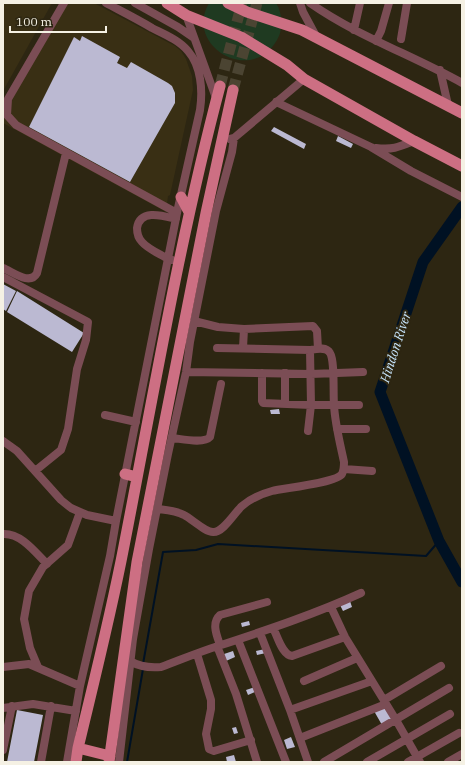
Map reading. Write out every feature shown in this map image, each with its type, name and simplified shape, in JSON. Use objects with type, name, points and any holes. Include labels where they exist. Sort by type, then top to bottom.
[{"type":"main road","points":[[167,3],[186,15],[241,37],[287,65],[304,79],[414,141],[462,166]]},
{"type":"main road","points":[[228,3],[247,12],[302,30],[462,113]]},
{"type":"main road","points":[[76,762],[125,544],[174,260],[189,212],[220,86]]},
{"type":"main road","points":[[78,748],[112,760],[142,563],[206,213],[233,90]]},
{"type":"main road","points":[[181,197],[189,212]]},
{"type":"main road","points":[[125,474],[137,477]]},
{"type":"street","points":[[64,3],[8,99],[7,115],[16,125],[177,216]]},
{"type":"street","points":[[67,762],[80,686],[110,556],[136,422],[174,260],[177,216],[202,95],[201,84],[194,59],[188,50],[174,39],[106,3]]},
{"type":"street","points":[[135,3],[178,27],[194,38]]},
{"type":"street","points":[[300,3],[316,38]]},
{"type":"street","points":[[310,3],[323,7],[354,30],[440,70],[462,83]]},
{"type":"street","points":[[354,30],[360,3]]},
{"type":"street","points":[[376,41],[381,31],[389,3]]},
{"type":"street","points":[[401,39],[407,3]]},
{"type":"street","points":[[186,15],[216,98]]},
{"type":"street","points":[[194,59],[199,51]]},
{"type":"street","points":[[440,70],[448,105]]},
{"type":"street","points":[[452,78],[462,78]]},
{"type":"street","points":[[221,142],[234,138],[304,79]]},
{"type":"street","points":[[276,102],[371,147],[428,180],[462,197]]},
{"type":"street","points":[[145,548],[158,509],[186,372],[194,320],[216,211],[232,152],[234,138]]},
{"type":"street","points":[[371,147],[386,149],[399,148],[414,141]]},
{"type":"street","points":[[3,268],[24,278],[31,279],[37,273],[66,153]]},
{"type":"street","points":[[174,260],[141,241],[138,234],[138,225],[141,219],[148,215],[177,216]]},
{"type":"street","points":[[3,277],[88,322],[86,340],[77,370],[68,429],[61,450],[35,471]]},
{"type":"street","points":[[194,320],[218,327],[244,329],[313,326],[318,331],[311,374],[311,405],[308,431]]},
{"type":"street","points":[[243,348],[244,329]]},
{"type":"street","points":[[158,509],[183,514],[209,531],[216,532],[250,500],[271,491],[337,478],[342,475],[344,470],[344,462],[334,405],[333,374],[330,353],[328,350],[324,348],[217,348]]},
{"type":"street","points":[[186,372],[311,374],[363,372]]},
{"type":"street","points":[[262,373],[262,402],[311,405],[359,405]]},
{"type":"street","points":[[285,373],[285,403]]},
{"type":"street","points":[[172,438],[203,441],[209,439],[221,384]]},
{"type":"street","points":[[105,415],[136,422]]},
{"type":"street","points":[[337,429],[366,429]]},
{"type":"street","points":[[3,441],[17,451],[61,500],[71,508],[80,512],[116,521]]},
{"type":"street","points":[[344,470],[372,471]]},
{"type":"street","points":[[38,667],[30,648],[24,619],[29,591],[43,567],[68,545],[80,512]]},
{"type":"street","points":[[3,534],[15,536],[21,540],[47,564]]},
{"type":"street","points":[[112,760],[130,661],[142,563]]},
{"type":"street","points":[[130,661],[139,666],[154,668],[161,667],[331,607],[361,593]]},
{"type":"street","points":[[254,761],[251,740],[218,646],[215,622],[220,615],[266,602]]},
{"type":"street","points":[[331,607],[344,637],[396,720],[418,759]]},
{"type":"street","points":[[274,628],[284,652],[289,656],[344,637]]},
{"type":"street","points":[[260,633],[290,710],[308,762]]},
{"type":"street","points":[[238,640],[286,762]]},
{"type":"street","points":[[197,654],[212,700],[206,734],[209,748],[214,751],[251,740]]},
{"type":"street","points":[[304,681],[357,658]]},
{"type":"street","points":[[3,667],[28,664],[80,686]]},
{"type":"street","points":[[300,738],[385,702],[441,666]]},
{"type":"street","points":[[290,710],[372,681]]},
{"type":"street","points":[[324,762],[449,688]]},
{"type":"street","points":[[3,708],[33,704],[76,711]]},
{"type":"street","points":[[3,750],[12,706]]},
{"type":"street","points":[[41,762],[51,706]]},
{"type":"street","points":[[368,762],[450,714]]},
{"type":"street","points":[[408,762],[418,759],[459,733]]},
{"type":"street","points":[[448,762],[462,754]]},
{"type":"shaded area","points":[[3,3],[52,3],[3,91]]},
{"type":"shaded area","points":[[62,3],[94,3],[175,46],[181,51],[186,59],[192,76],[193,90],[170,195],[168,196],[166,212],[3,123],[3,109],[18,77],[33,47],[37,49]]},
{"type":"green space","points":[[209,3],[276,3],[280,11],[281,19],[279,36],[268,51],[254,59],[239,60],[225,56],[213,46],[206,34],[204,19]]},
{"type":"building","points":[[82,36],[120,57],[117,63],[127,68],[131,62],[168,83],[172,86],[175,93],[175,103],[130,182],[29,127],[74,37],[80,41]]},
{"type":"building","points":[[274,127],[306,144],[304,149],[271,131]]},
{"type":"building","points":[[338,136],[353,144],[351,148],[336,141]]},
{"type":"building","points":[[3,284],[16,291],[6,311],[3,309]]},
{"type":"building","points":[[17,291],[84,333],[72,352],[7,312]]},
{"type":"building","points":[[279,409],[280,414],[271,414],[270,410]]},
{"type":"building","points":[[350,601],[352,607],[343,611],[340,605]]},
{"type":"building","points":[[249,621],[250,625],[242,627],[241,623]]},
{"type":"building","points":[[265,649],[266,653],[257,655],[256,651]]},
{"type":"building","points":[[233,651],[235,657],[226,661],[224,654]]},
{"type":"building","points":[[255,687],[257,691],[248,695],[246,690]]},
{"type":"building","points":[[385,706],[392,720],[382,725],[374,711]]},
{"type":"building","points":[[17,710],[43,715],[34,762],[7,762]]},
{"type":"building","points":[[236,727],[238,733],[234,734],[232,728]]},
{"type":"building","points":[[291,737],[295,747],[287,749],[284,740]]},
{"type":"building","points":[[234,755],[236,762],[227,762],[226,757]]},
{"type":"waterway","name":"Hindon River","points":[[462,207],[423,262],[380,392],[439,541],[462,582]]},
{"type":"waterway","points":[[143,664],[163,552],[196,550],[218,544],[426,556],[439,541]]},
{"type":"waterway","points":[[127,762],[143,669]]},
{"type":"tunnel","points":[[220,86],[242,3]]},
{"type":"tunnel","points":[[233,90],[257,3]]}]
